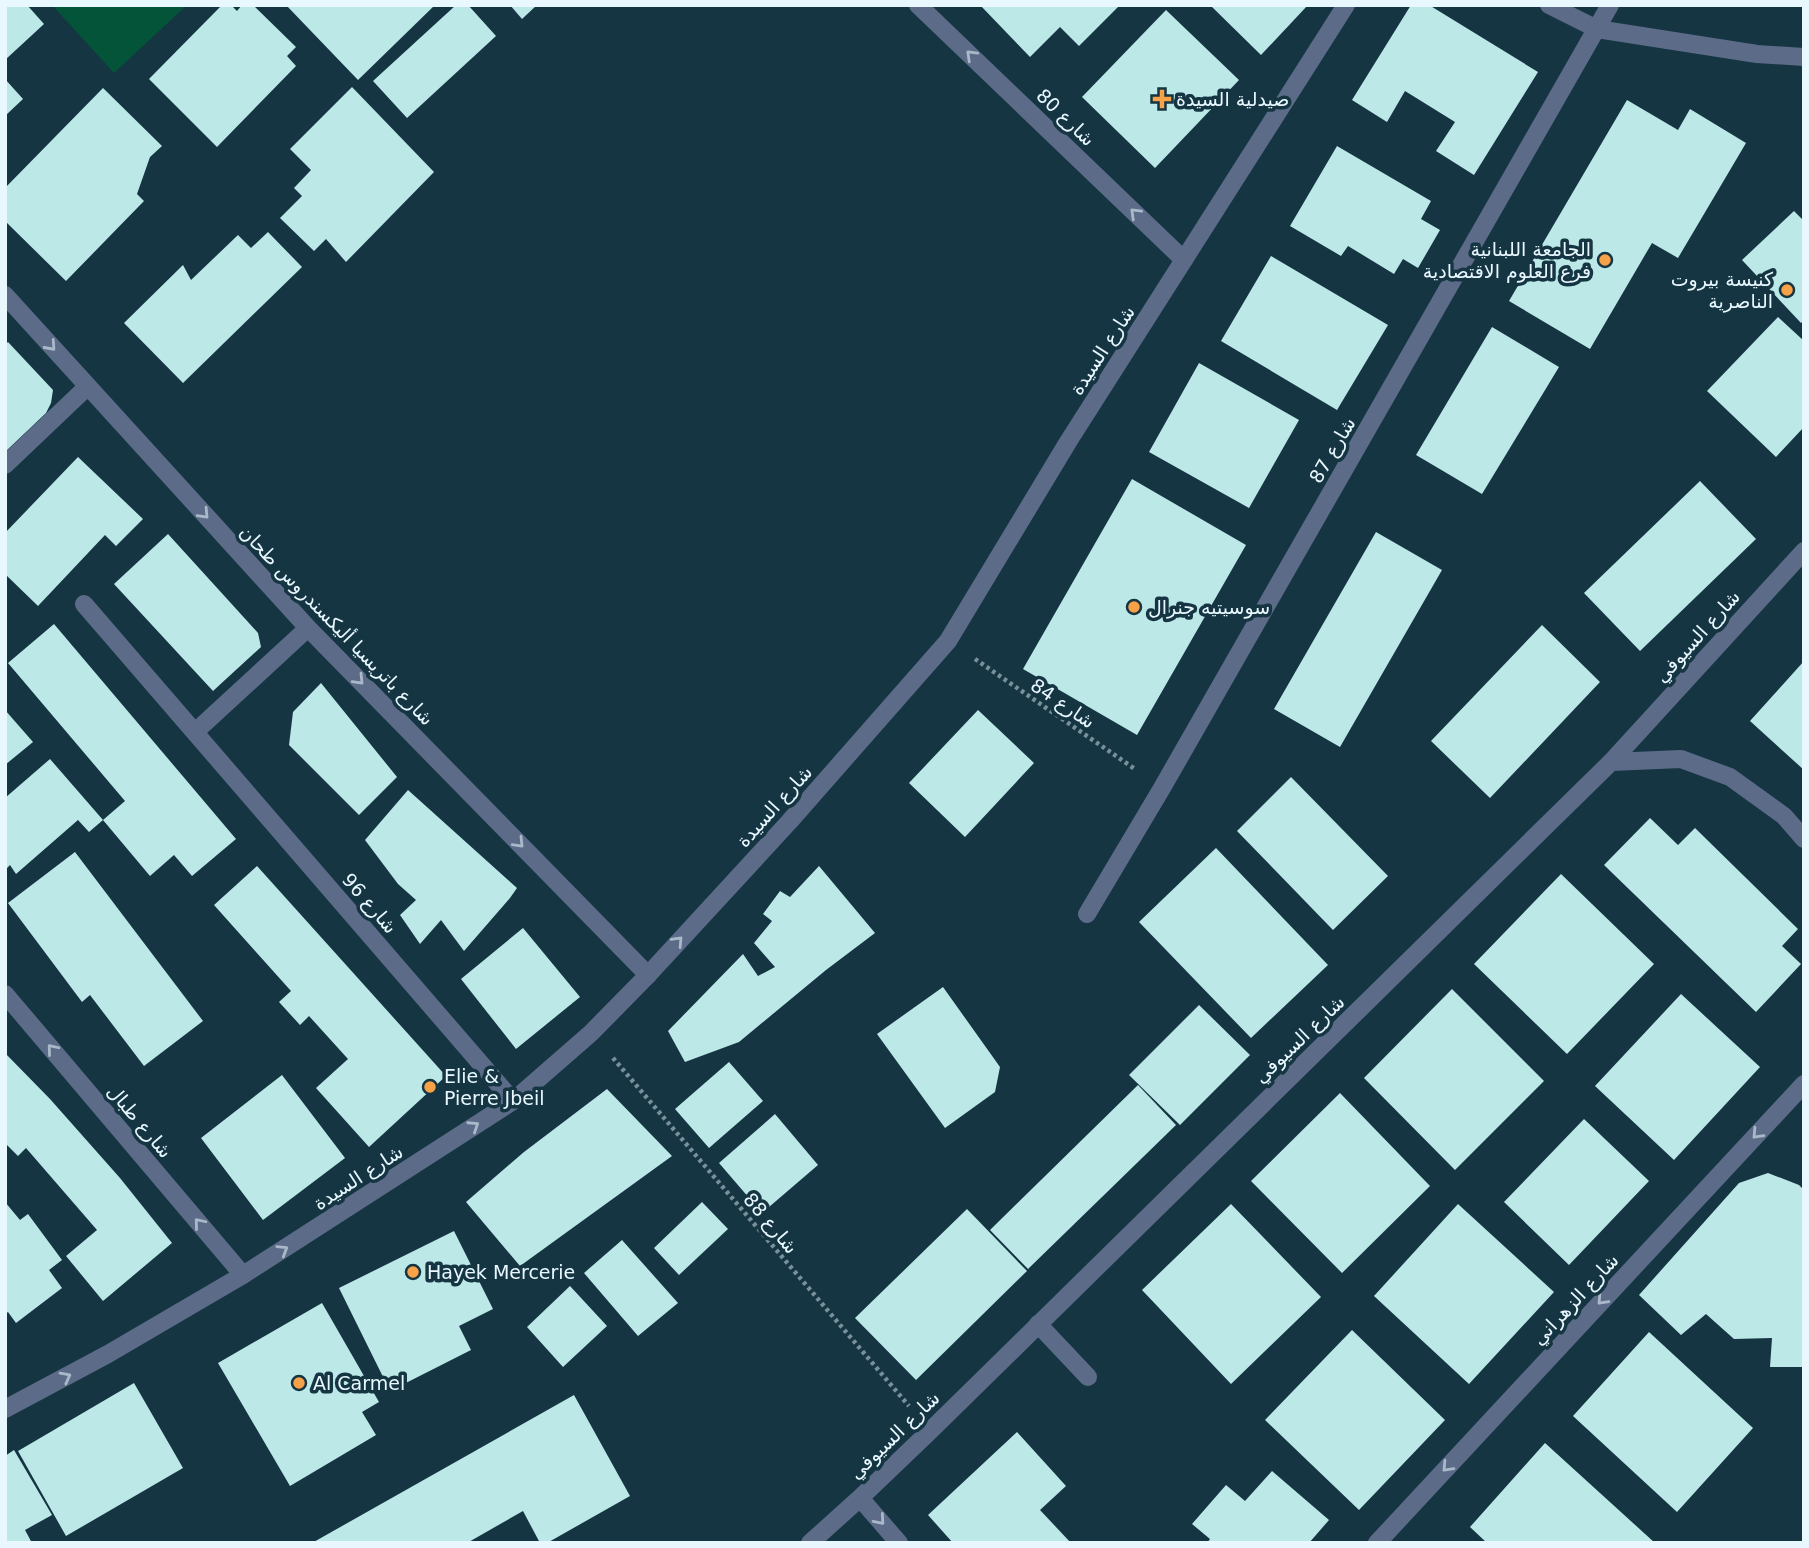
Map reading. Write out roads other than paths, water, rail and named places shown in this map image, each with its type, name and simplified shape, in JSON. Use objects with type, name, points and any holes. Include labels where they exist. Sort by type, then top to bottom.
[{"type":"street","name":"شارع 80","points":[[918,5],[1184,260]]},
{"type":"street","name":"شارع السيدة","points":[[5,1409],[108,1354],[243,1275],[513,1101],[592,1033],[648,975],[789,822],[948,641],[1068,442],[1346,5]]},
{"type":"street","points":[[1549,5],[1597,29],[1756,54],[1804,57]]},
{"type":"street","name":"شارع 87","points":[[1087,914],[1162,788],[1610,5]]},
{"type":"street","name":"شارع باتريسيا أليكسندروس طحان","points":[[5,295],[309,628],[648,975]]},
{"type":"street","points":[[5,466],[87,387]]},
{"type":"street","name":"شارع السيوفي","points":[[810,1543],[930,1431],[1611,762],[1804,551]]},
{"type":"street","name":"شارع 96","points":[[84,604],[513,1101]]},
{"type":"street","points":[[195,732],[309,628]]},
{"type":"street","points":[[1611,762],[1681,759],[1730,777],[1784,816],[1804,839]]},
{"type":"street","name":"شارع طبال","points":[[5,994],[243,1275]]},
{"type":"street","name":"شارع الزهراني","points":[[1377,1543],[1804,1084]]},
{"type":"street","points":[[1038,1324],[1088,1377]]},
{"type":"street","points":[[860,1498],[899,1543]]},
{"type":"place","name":"صيدلية السيدة","points":[[1162,99]]},
{"type":"place","name":"الجامعة اللبنانية فرع العلوم الاقتصادية","points":[[1605,260]]},
{"type":"place","name":"كنيسة بيروت الناصرية","points":[[1787,290]]},
{"type":"place","name":"سوسيتيه جنرال","points":[[1134,607]]},
{"type":"place","name":"Elie & Pierre Jbeil","points":[[430,1087]]},
{"type":"place","name":"Hayek Mercerie","points":[[413,1272]]},
{"type":"place","name":"Al Carmel","points":[[299,1383]]}]
